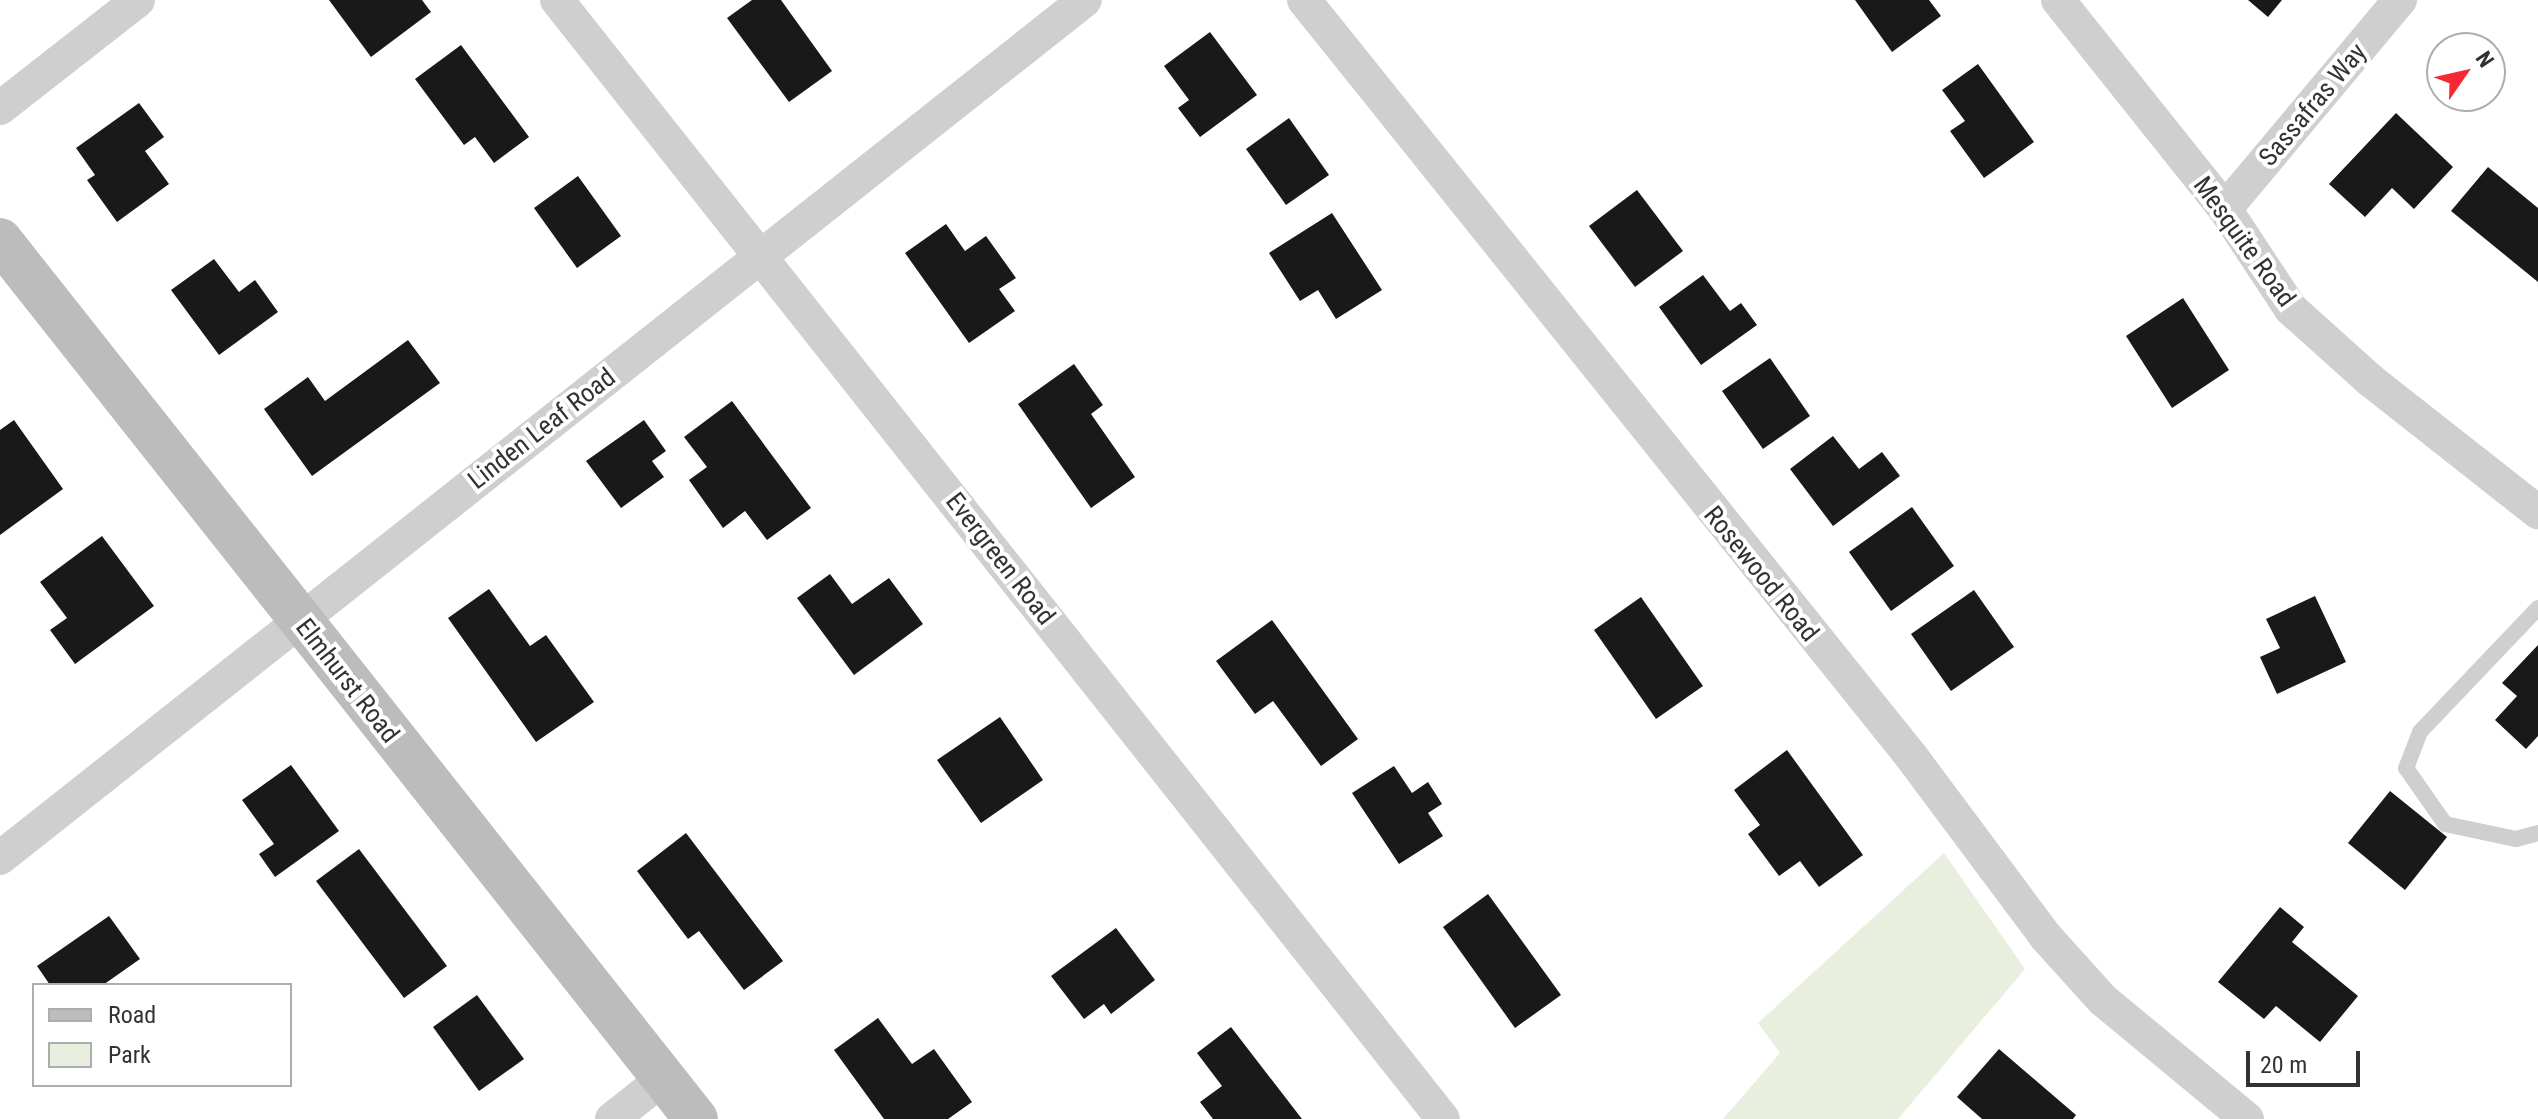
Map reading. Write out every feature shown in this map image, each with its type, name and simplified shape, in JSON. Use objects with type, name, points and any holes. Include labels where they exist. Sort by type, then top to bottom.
[{"type":"street","points":[[0,108],[138,0]]},
{"type":"street","name":"Evergreen Road","points":[[557,0],[1443,1119]]},
{"type":"street","name":"Linden Leaf Road","points":[[0,858],[1085,0]]},
{"type":"street","name":"Rosewood Road","points":[[1304,0],[1911,756],[2046,937],[2133,1028],[2247,1119]]},
{"type":"street","name":"Mesquite Road","points":[[2058,0],[2225,209],[2291,309],[2370,380],[2538,512]]},
{"type":"street","name":"Sassafras Way","points":[[2225,209],[2400,0]]},
{"type":"street","name":"Elmhurst Road","points":[[0,240],[696,1119]]},
{"type":"street","points":[[612,1119],[664,1078]]},
{"type":"lane","points":[[2538,608],[2420,732],[2406,768],[2445,824],[2516,839],[2538,833]]},
{"type":"green space","points":[[1944,853],[2025,969],[1898,1119],[1723,1119],[1780,1053],[1758,1023]]},
{"type":"building","points":[[329,0],[422,0],[431,12],[371,57]]},
{"type":"building","points":[[752,0],[781,0],[832,71],[789,102],[727,18]]},
{"type":"building","points":[[1855,0],[1929,0],[1941,16],[1892,52]]},
{"type":"building","points":[[2248,0],[2282,0],[2268,17]]},
{"type":"building","points":[[1210,32],[1257,95],[1200,137],[1178,108],[1189,100],[1164,66]]},
{"type":"building","points":[[461,45],[529,137],[494,163],[475,137],[464,145],[415,79]]},
{"type":"building","points":[[1978,64],[2034,142],[1984,178],[1950,131],[1965,121],[1942,90]]},
{"type":"building","points":[[139,103],[164,137],[145,151],[169,184],[117,222],[87,180],[95,175],[76,148]]},
{"type":"building","points":[[2396,113],[2453,167],[2414,209],[2392,188],[2365,217],[2329,184]]},
{"type":"building","points":[[1289,118],[1329,175],[1286,205],[1246,149]]},
{"type":"building","points":[[2488,167],[2538,208],[2538,282],[2451,211]]},
{"type":"building","points":[[578,176],[621,236],[577,268],[534,208]]},
{"type":"building","points":[[1637,190],[1683,251],[1635,287],[1589,226]]},
{"type":"building","points":[[1332,213],[1382,290],[1336,319],[1318,290],[1300,301],[1269,253]]},
{"type":"building","points":[[946,224],[965,251],[986,236],[1016,278],[999,289],[1015,311],[969,343],[905,253]]},
{"type":"building","points":[[214,259],[239,292],[255,280],[278,312],[219,355],[171,290]]},
{"type":"building","points":[[1703,275],[1730,311],[1741,303],[1757,325],[1701,365],[1659,307]]},
{"type":"building","points":[[2183,298],[2229,370],[2172,408],[2126,336]]},
{"type":"building","points":[[408,340],[440,383],[312,476],[264,409],[308,377],[325,401]]},
{"type":"building","points":[[1770,358],[1810,416],[1763,449],[1722,391]]},
{"type":"building","points":[[1074,364],[1103,405],[1091,414],[1135,477],[1091,508],[1018,404]]},
{"type":"building","points":[[732,401],[811,508],[767,540],[745,511],[723,528],[689,480],[707,467],[684,437]]},
{"type":"building","points":[[14,420],[63,489],[0,535],[0,430]]},
{"type":"building","points":[[644,420],[666,451],[652,461],[664,477],[621,508],[586,461]]},
{"type":"building","points":[[1833,436],[1859,469],[1882,452],[1900,476],[1833,526],[1790,469]]},
{"type":"building","points":[[1912,507],[1954,566],[1891,611],[1849,552]]},
{"type":"building","points":[[102,536],[154,606],[75,664],[50,630],[67,618],[40,582]]},
{"type":"building","points":[[830,574],[852,604],[889,578],[923,624],[854,675],[797,598]]},
{"type":"building","points":[[489,589],[530,646],[546,635],[594,702],[536,742],[448,618]]},
{"type":"building","points":[[1974,590],[2014,647],[1951,691],[1911,634]]},
{"type":"building","points":[[2315,596],[2346,662],[2277,694],[2260,657],[2280,648],[2266,619]]},
{"type":"building","points":[[1641,597],[1703,686],[1656,719],[1594,630]]},
{"type":"building","points":[[1272,620],[1358,739],[1321,766],[1273,701],[1255,714],[1216,661]]},
{"type":"building","points":[[2538,645],[2538,736],[2526,749],[2495,720],[2517,696],[2502,683]]},
{"type":"building","points":[[1000,717],[1043,780],[981,823],[937,760]]},
{"type":"building","points":[[1787,750],[1863,855],[1819,887],[1800,861],[1779,876],[1748,834],[1760,825],[1734,790]]},
{"type":"building","points":[[291,765],[339,831],[275,877],[259,854],[274,844],[242,800]]},
{"type":"building","points":[[1394,766],[1412,793],[1428,782],[1442,804],[1428,813],[1443,836],[1399,864],[1352,793]]},
{"type":"building","points":[[2390,791],[2447,837],[2405,890],[2348,843]]},
{"type":"building","points":[[686,833],[783,961],[744,990],[699,931],[688,939],[637,871]]},
{"type":"building","points":[[359,849],[447,966],[404,998],[316,881]]},
{"type":"building","points":[[1488,894],[1561,995],[1515,1028],[1443,927]]},
{"type":"building","points":[[2280,907],[2304,927],[2292,942],[2358,996],[2320,1042],[2276,1006],[2264,1019],[2218,982]]},
{"type":"building","points":[[109,916],[140,959],[106,983],[49,983],[37,966]]},
{"type":"building","points":[[1116,928],[1155,980],[1111,1014],[1104,1004],[1084,1019],[1051,976]]},
{"type":"building","points":[[477,995],[524,1059],[479,1091],[433,1027]]},
{"type":"building","points":[[878,1018],[912,1064],[934,1049],[972,1102],[948,1119],[884,1119],[834,1050]]},
{"type":"building","points":[[1231,1027],[1302,1119],[1213,1119],[1200,1102],[1222,1086],[1197,1053]]},
{"type":"building","points":[[1999,1049],[2076,1115],[2073,1119],[1982,1119],[1957,1097]]}]
